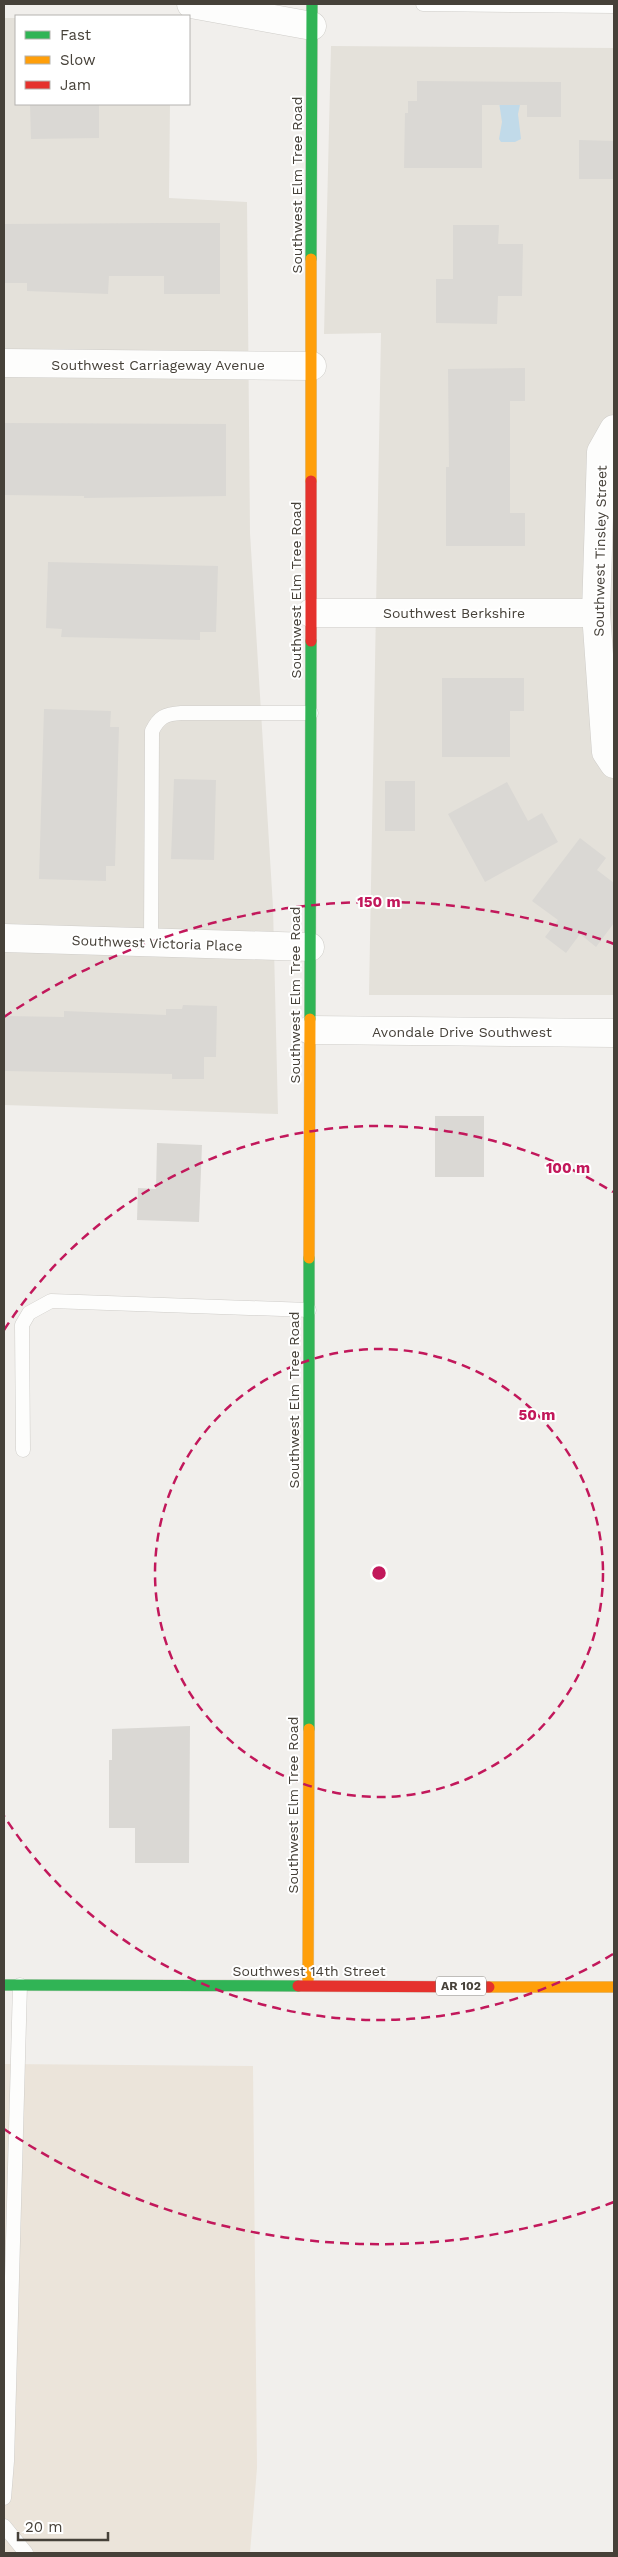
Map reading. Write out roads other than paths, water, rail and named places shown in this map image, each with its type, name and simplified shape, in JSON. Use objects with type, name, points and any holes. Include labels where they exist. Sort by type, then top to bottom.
[{"type":"street","points":[[191,4],[312,15]]},
{"type":"street","name":"Southwest Elm Tree Road","points":[[308,1985],[312,15]]},
{"type":"street","name":"Southwest Carriageway Avenue","points":[[4,363],[312,366]]},
{"type":"street","name":"Southwest Tinsley Street","points":[[614,429],[601,452],[596,613],[606,752],[614,764]]},
{"type":"street","name":"Southwest Berkshire","points":[[311,613],[596,613]]},
{"type":"street","name":"Southwest Victoria Place","points":[[4,938],[310,947]]},
{"type":"street","name":"Avondale Drive Southwest","points":[[310,1030],[614,1033]]},
{"type":"street","name":"Southwest 14th Street","points":[[4,1985],[614,1987]]},
{"type":"lane","points":[[423,4],[614,6]]},
{"type":"lane","points":[[151,942],[152,731],[158,719],[167,714],[181,713],[311,713]]},
{"type":"lane","points":[[23,1450],[22,1325],[29,1314],[50,1301],[309,1310]]},
{"type":"lane","points":[[4,2498],[7,2461],[20,1985]]},
{"type":"lane","points":[[4,2526],[26,2553]]},
{"type":"water","points":[[521,100],[518,114],[521,139],[515,142],[501,142],[499,139],[502,122],[499,102]]}]
